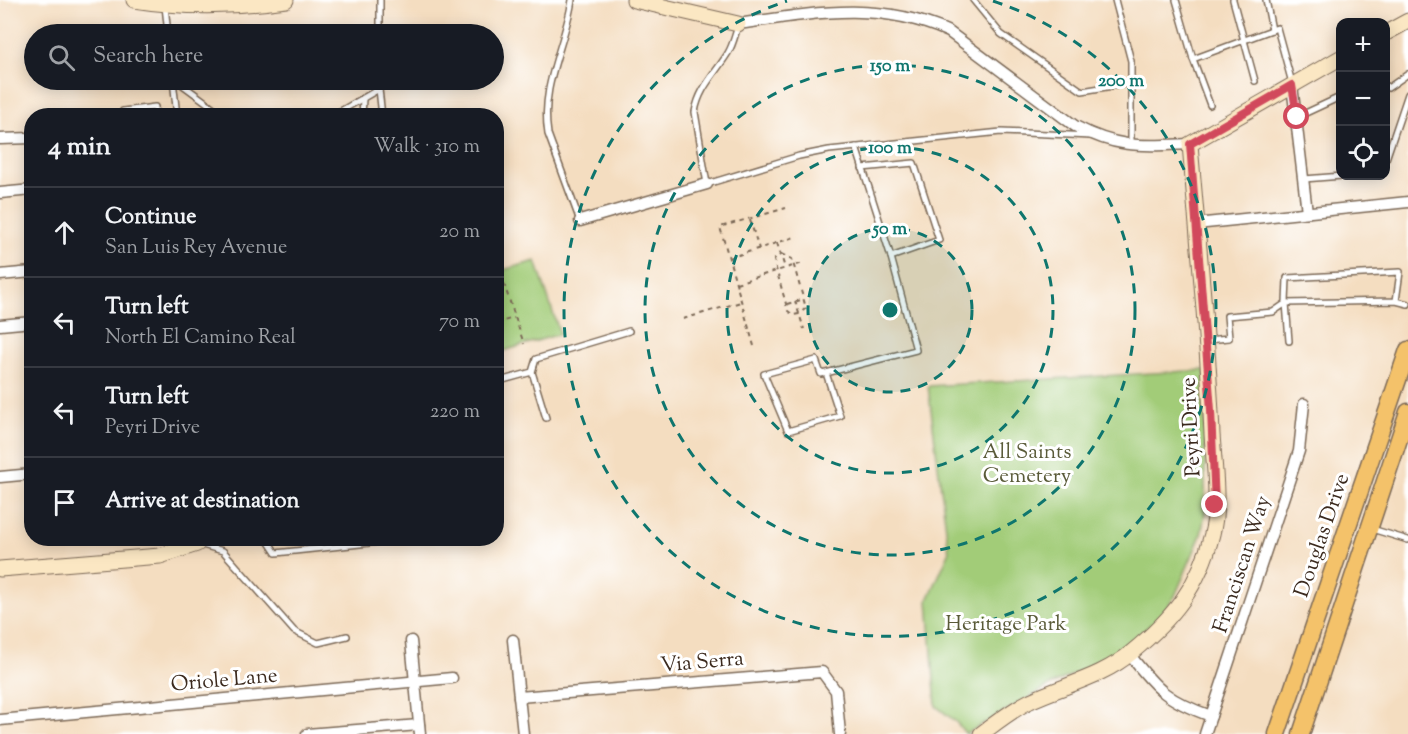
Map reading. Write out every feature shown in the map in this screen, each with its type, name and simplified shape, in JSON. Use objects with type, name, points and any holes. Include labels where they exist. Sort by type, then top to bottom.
[{"type":"main road","name":"Douglas Drive","points":[[1277,734],[1408,350]]},
{"type":"main road","name":"Douglas Drive","points":[[1301,734],[1408,412]]},
{"type":"main road","points":[[1369,528],[1363,515],[1380,456],[1380,430]]},
{"type":"street","points":[[134,0],[165,5],[249,5],[286,0]]},
{"type":"street","points":[[634,0],[738,24],[857,7],[896,10],[932,22],[949,32],[1075,126],[1095,137],[1131,146],[1190,144],[1336,61]]},
{"type":"street","points":[[1390,31],[1408,21]]},
{"type":"street","points":[[1292,85],[1307,212]]},
{"type":"street","points":[[0,139],[24,138]]},
{"type":"street","name":"Peyri Drive","points":[[981,734],[1010,711],[1107,670],[1130,655],[1171,617],[1186,599],[1213,532],[1215,505],[1206,340],[1190,144]]},
{"type":"street","points":[[580,221],[707,184]]},
{"type":"street","points":[[0,193],[24,191]]},
{"type":"street","points":[[1196,224],[1408,202]]},
{"type":"street","points":[[0,275],[24,273]]},
{"type":"street","points":[[0,325],[24,323]]},
{"type":"street","name":"Franciscan Way","points":[[1205,734],[1299,451],[1304,404]]},
{"type":"street","points":[[0,477],[24,475]]},
{"type":"street","points":[[0,570],[160,556],[186,546]]},
{"type":"street","points":[[513,640],[523,734]]},
{"type":"street","points":[[307,734],[419,729],[411,641]]},
{"type":"street","points":[[1130,655],[1156,689],[1178,703],[1211,716]]},
{"type":"street","name":"Via Serra","points":[[519,697],[822,672],[836,691],[840,734]]},
{"type":"street","name":"Oriole Lane","points":[[0,720],[452,678]]},
{"type":"lane","points":[[380,0],[380,24]]},
{"type":"lane","points":[[572,0],[550,76],[545,120],[580,221]]},
{"type":"lane","points":[[973,0],[1001,34],[1082,91],[1131,83]]},
{"type":"lane","points":[[1114,0],[1131,61],[1131,146]]},
{"type":"lane","points":[[1176,0],[1193,59],[1210,105]]},
{"type":"lane","points":[[1233,0],[1242,41],[1255,81]]},
{"type":"lane","points":[[1266,0],[1272,30]]},
{"type":"lane","points":[[165,5],[167,24]]},
{"type":"lane","points":[[738,24],[729,51],[701,90],[697,101],[695,112],[707,184],[799,156],[856,147],[1001,132],[1095,137]]},
{"type":"lane","points":[[1193,59],[1277,28],[1292,85]]},
{"type":"lane","points":[[1390,87],[1408,74]]},
{"type":"lane","points":[[176,90],[177,108]]},
{"type":"lane","points":[[189,90],[214,108]]},
{"type":"lane","points":[[346,108],[377,90]]},
{"type":"lane","points":[[379,90],[381,108]]},
{"type":"lane","points":[[1390,147],[1408,94]]},
{"type":"lane","points":[[362,108],[363,99]]},
{"type":"lane","points":[[1297,117],[1336,99]]},
{"type":"lane","points":[[826,373],[840,416],[788,431],[764,374],[816,360],[821,374],[916,350],[891,257],[856,147]]},
{"type":"lane","points":[[862,168],[914,164],[939,240],[891,257]]},
{"type":"lane","points":[[1304,179],[1336,176]]},
{"type":"lane","points":[[1288,341],[1287,278],[1400,272],[1396,301]]},
{"type":"lane","points":[[1206,340],[1229,338],[1227,316],[1273,312],[1286,303],[1396,301],[1408,304]]},
{"type":"lane","points":[[546,417],[532,372],[536,358],[629,331]]},
{"type":"lane","points":[[504,380],[532,372]]},
{"type":"lane","points":[[1369,528],[1408,540]]},
{"type":"lane","points":[[210,546],[223,552],[294,631],[318,643],[347,636]]},
{"type":"lane","points":[[271,546],[276,553],[341,546]]},
{"type":"path","points":[[754,346],[720,226],[786,208]]},
{"type":"path","points":[[750,218],[759,249]]},
{"type":"path","points":[[729,258],[795,237]]},
{"type":"path","points":[[777,243],[785,268]]},
{"type":"path","points":[[781,254],[789,256],[804,299],[806,308],[799,314],[791,314],[776,271],[774,260],[781,254]]},
{"type":"path","points":[[736,282],[803,262]]},
{"type":"path","points":[[504,283],[524,345]]},
{"type":"path","points":[[786,304],[804,299]]},
{"type":"path","points":[[795,301],[804,329]]},
{"type":"path","points":[[683,319],[741,302]]},
{"type":"path","points":[[504,320],[515,317]]},
{"type":"green space","points":[[536,261],[560,334],[504,351],[504,270]]},
{"type":"green space","points":[[1205,370],[1205,513],[1201,535],[1175,596],[1163,614],[1125,650],[1051,685],[966,734],[956,722],[936,706],[928,600],[949,553],[928,386]]},
{"type":"route","points":[[1215,505],[1211,410],[1190,144],[1292,85],[1297,117]]},
{"type":"park label","name":"All Saints Cemetery","points":[[1027,463]]},
{"type":"park label","name":"Heritage Park","points":[[1006,623]]}]
